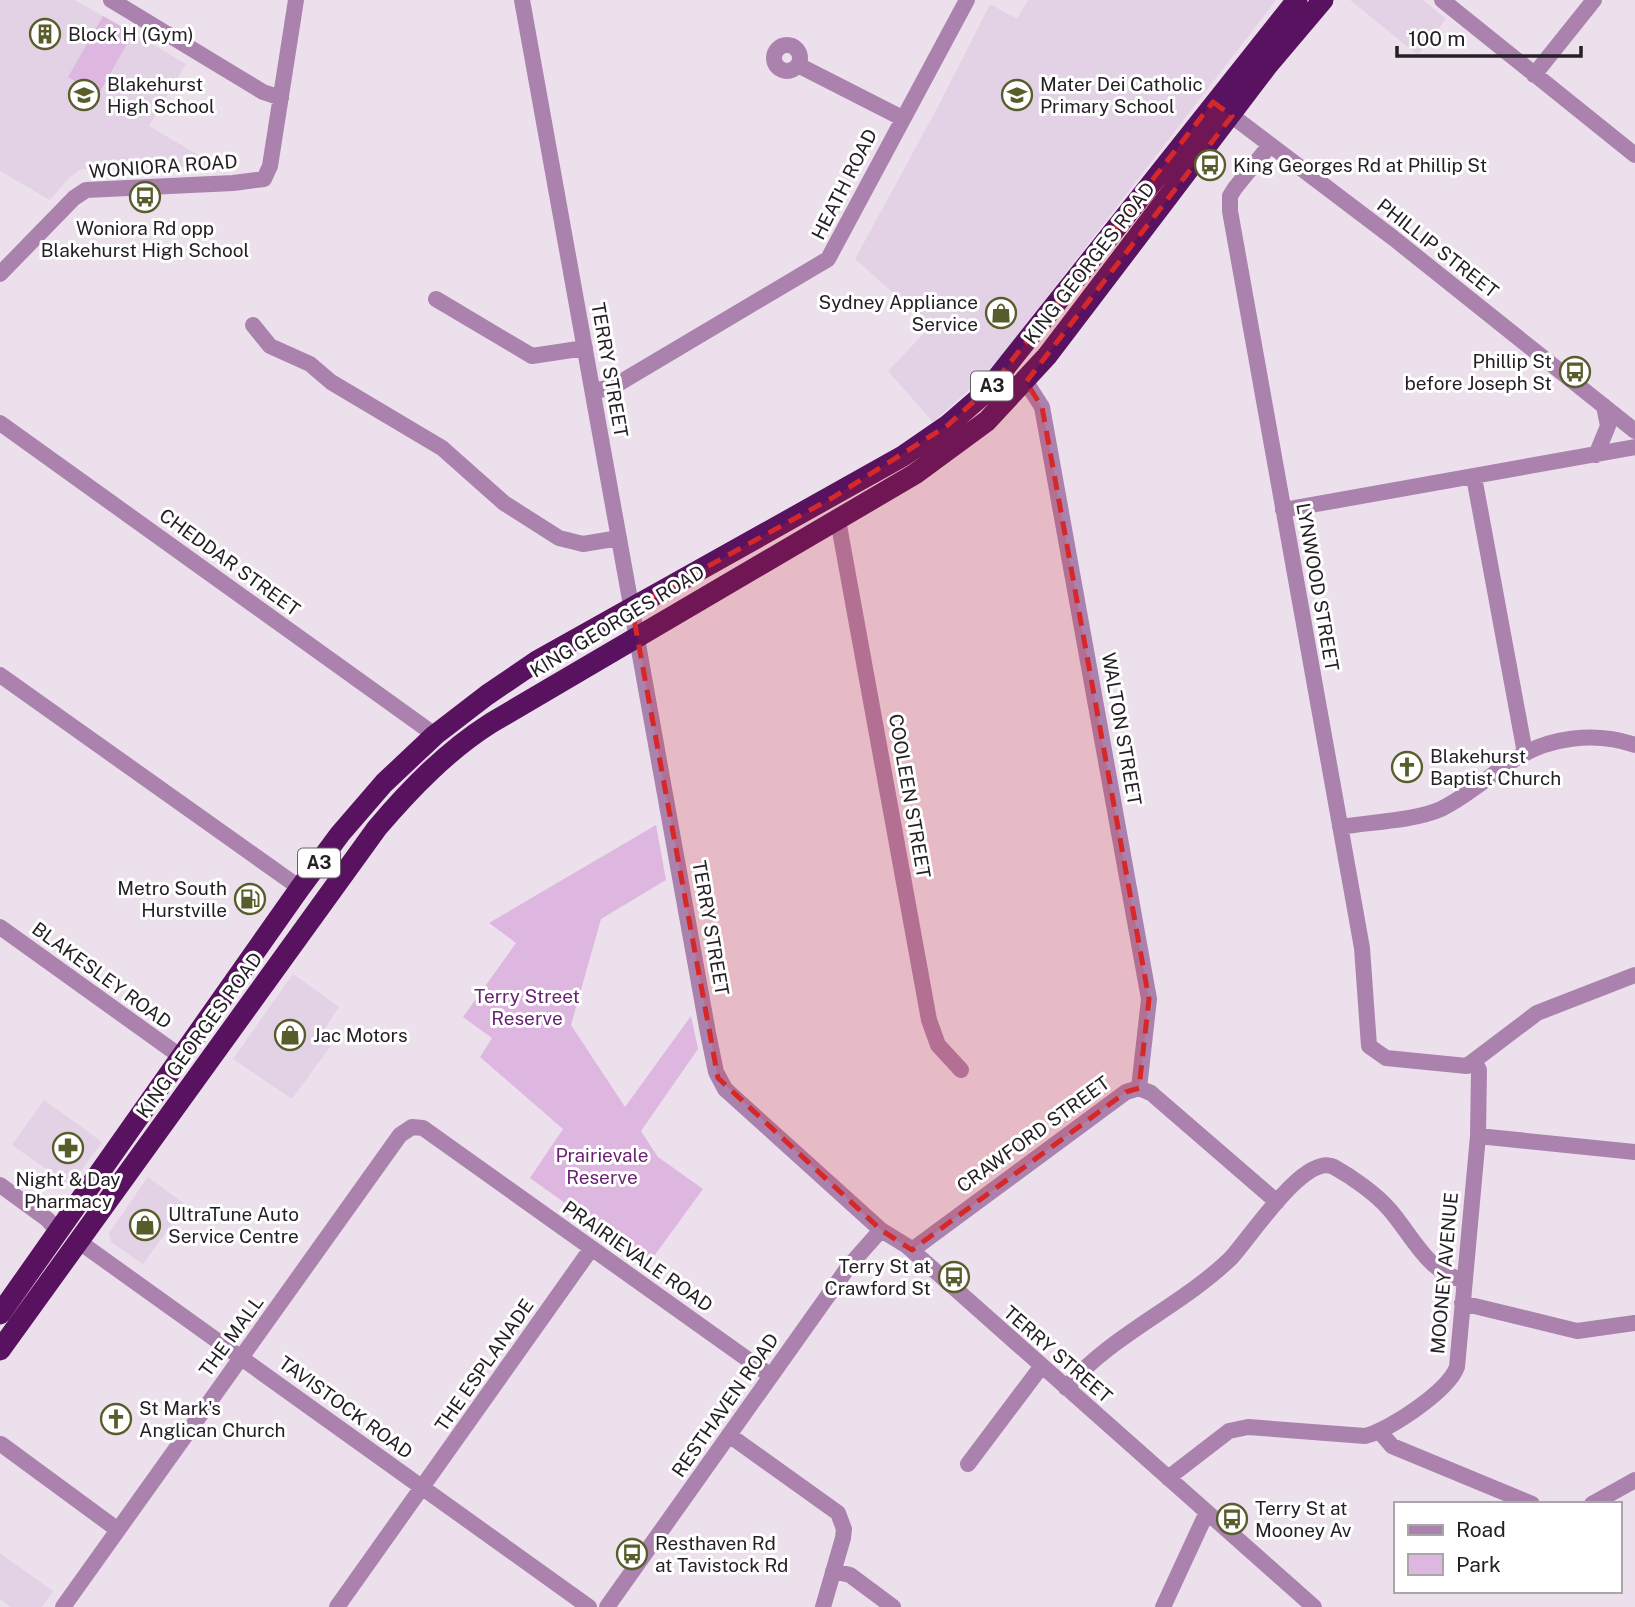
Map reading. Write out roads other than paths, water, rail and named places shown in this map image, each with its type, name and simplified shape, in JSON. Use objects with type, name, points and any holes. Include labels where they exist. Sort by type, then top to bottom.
[{"type":"highway","name":"KING GEORGES ROAD","points":[[0,1350],[180,1056],[300,888],[368,800],[435,735],[537,661],[903,456],[967,409],[1022,350],[1286,8],[1297,0]]},
{"type":"highway","name":"KING GEORGES ROAD","points":[[0,1314],[69,1236],[202,1073],[377,828],[442,759],[491,723],[939,459],[987,421],[1026,382],[1232,116],[1268,65],[1323,0]]},
{"type":"highway","points":[[177,1104],[184,1066],[180,1056],[202,1051],[223,1022],[242,1014]]},
{"type":"street","points":[[111,0],[263,92],[281,98]]},
{"type":"street","name":"WONIORA ROAD","points":[[0,274],[74,198],[86,190],[264,179],[270,166],[296,0]]},
{"type":"street","name":"TERRY STREET","points":[[522,0],[718,1078],[731,1096],[881,1230],[912,1250],[1314,1607]]},
{"type":"street","name":"HEATH ROAD","points":[[593,392],[616,386],[820,267],[840,242],[902,118],[967,0]]},
{"type":"street","points":[[1442,0],[1635,155]]},
{"type":"street","points":[[1534,75],[1594,0]]},
{"type":"street","points":[[798,65],[902,118]]},
{"type":"street","name":"PHILLIP STREET","points":[[1213,102],[1635,430]]},
{"type":"street","name":"LYNWOOD STREET","points":[[1270,145],[1235,188],[1229,203],[1364,961],[1370,1049],[1386,1058],[1448,1066],[1467,1066],[1474,1061]]},
{"type":"street","points":[[436,299],[532,356],[584,348]]},
{"type":"street","points":[[253,325],[270,346],[310,364],[331,382],[442,448],[505,503],[559,538],[583,544],[619,538]]},
{"type":"street","name":"WALTON STREET","points":[[1026,382],[1042,407],[1149,999],[1139,1088]]},
{"type":"street","points":[[1596,455],[1608,426],[1604,406]]},
{"type":"street","name":"CHEDDAR STREET","points":[[0,423],[435,735]]},
{"type":"street","points":[[1283,510],[1635,447]]},
{"type":"street","points":[[1474,477],[1525,753]]},
{"type":"street","name":"COOLEEN STREET","points":[[838,520],[932,1033],[938,1045],[961,1070]]},
{"type":"street","points":[[0,675],[300,888]]},
{"type":"street","points":[[1340,827],[1437,811],[1525,753],[1589,736],[1604,736],[1635,744]]},
{"type":"street","name":"BLAKESLEY ROAD","points":[[0,927],[180,1056]]},
{"type":"street","points":[[1474,1061],[1537,1013],[1635,975]]},
{"type":"street","name":"MOONEY AVENUE","points":[[1168,1478],[1197,1454],[1238,1427],[1359,1436],[1380,1432],[1442,1389],[1453,1377],[1457,1367],[1478,1136],[1479,1070],[1474,1061]]},
{"type":"street","name":"CRAWFORD STREET","points":[[912,1250],[1126,1092],[1139,1088],[1152,1093],[1277,1202]]},
{"type":"street","name":"PRAIRIEVALE ROAD","points":[[412,1127],[423,1128],[771,1376]]},
{"type":"street","name":"THE MALL","points":[[63,1607],[400,1135],[412,1127]]},
{"type":"street","points":[[1478,1136],[1635,1152]]},
{"type":"street","points":[[1066,1388],[1090,1364],[1230,1259],[1295,1182],[1316,1169],[1331,1166],[1386,1205],[1442,1273],[1464,1280]]},
{"type":"street","name":"TAVISTOCK ROAD","points":[[0,1185],[589,1607]]},
{"type":"street","name":"RESTHAVEN ROAD","points":[[607,1607],[849,1266],[881,1230]]},
{"type":"street","name":"THE ESPLANADE","points":[[337,1607],[591,1249]]},
{"type":"street","points":[[1462,1303],[1577,1331],[1635,1323]]},
{"type":"street","points":[[968,1464],[1041,1367]]},
{"type":"street","points":[[1380,1432],[1392,1446],[1527,1502]]},
{"type":"street","points":[[729,1435],[838,1513],[844,1530],[823,1607]]},
{"type":"street","points":[[1,1444],[118,1530]]},
{"type":"street","points":[[1596,1502],[1635,1480]]},
{"type":"street","points":[[1163,1607],[1207,1512]]},
{"type":"street","points":[[833,1571],[850,1575],[893,1607]]},
{"type":"place","name":"Block H (Gym)","points":[[45,34]]},
{"type":"place","name":"Blakehurst High School","points":[[84,95]]},
{"type":"place","name":"Mater Dei Catholic Primary School","points":[[1017,95]]},
{"type":"place","name":"King Georges Rd at Phillip St","points":[[1210,165]]},
{"type":"place","name":"Woniora Rd opp Blakehurst High School","points":[[145,197]]},
{"type":"place","name":"Sydney Appliance Service","points":[[1001,313]]},
{"type":"place","name":"Phillip St before Joseph St","points":[[1575,372]]},
{"type":"place","name":"Blakehurst Baptist Church","points":[[1407,767]]},
{"type":"place","name":"Metro South Hurstville","points":[[250,899]]},
{"type":"place","name":"Jac Motors","points":[[290,1035]]},
{"type":"place","name":"Night & Day Pharmacy","points":[[68,1148]]},
{"type":"place","name":"UltraTune Auto Service Centre","points":[[145,1225]]},
{"type":"place","name":"Terry St at Crawford St","points":[[954,1277]]},
{"type":"place","name":"St Mark's Anglican Church","points":[[116,1419]]},
{"type":"place","name":"Terry St at Mooney Av","points":[[1232,1519]]},
{"type":"place","name":"Resthaven Rd at Tavistock Rd","points":[[632,1554]]},
{"type":"park label","name":"Terry Street Reserve","points":[[527,1007]]},
{"type":"park label","name":"Prairievale Reserve","points":[[602,1166]]}]
